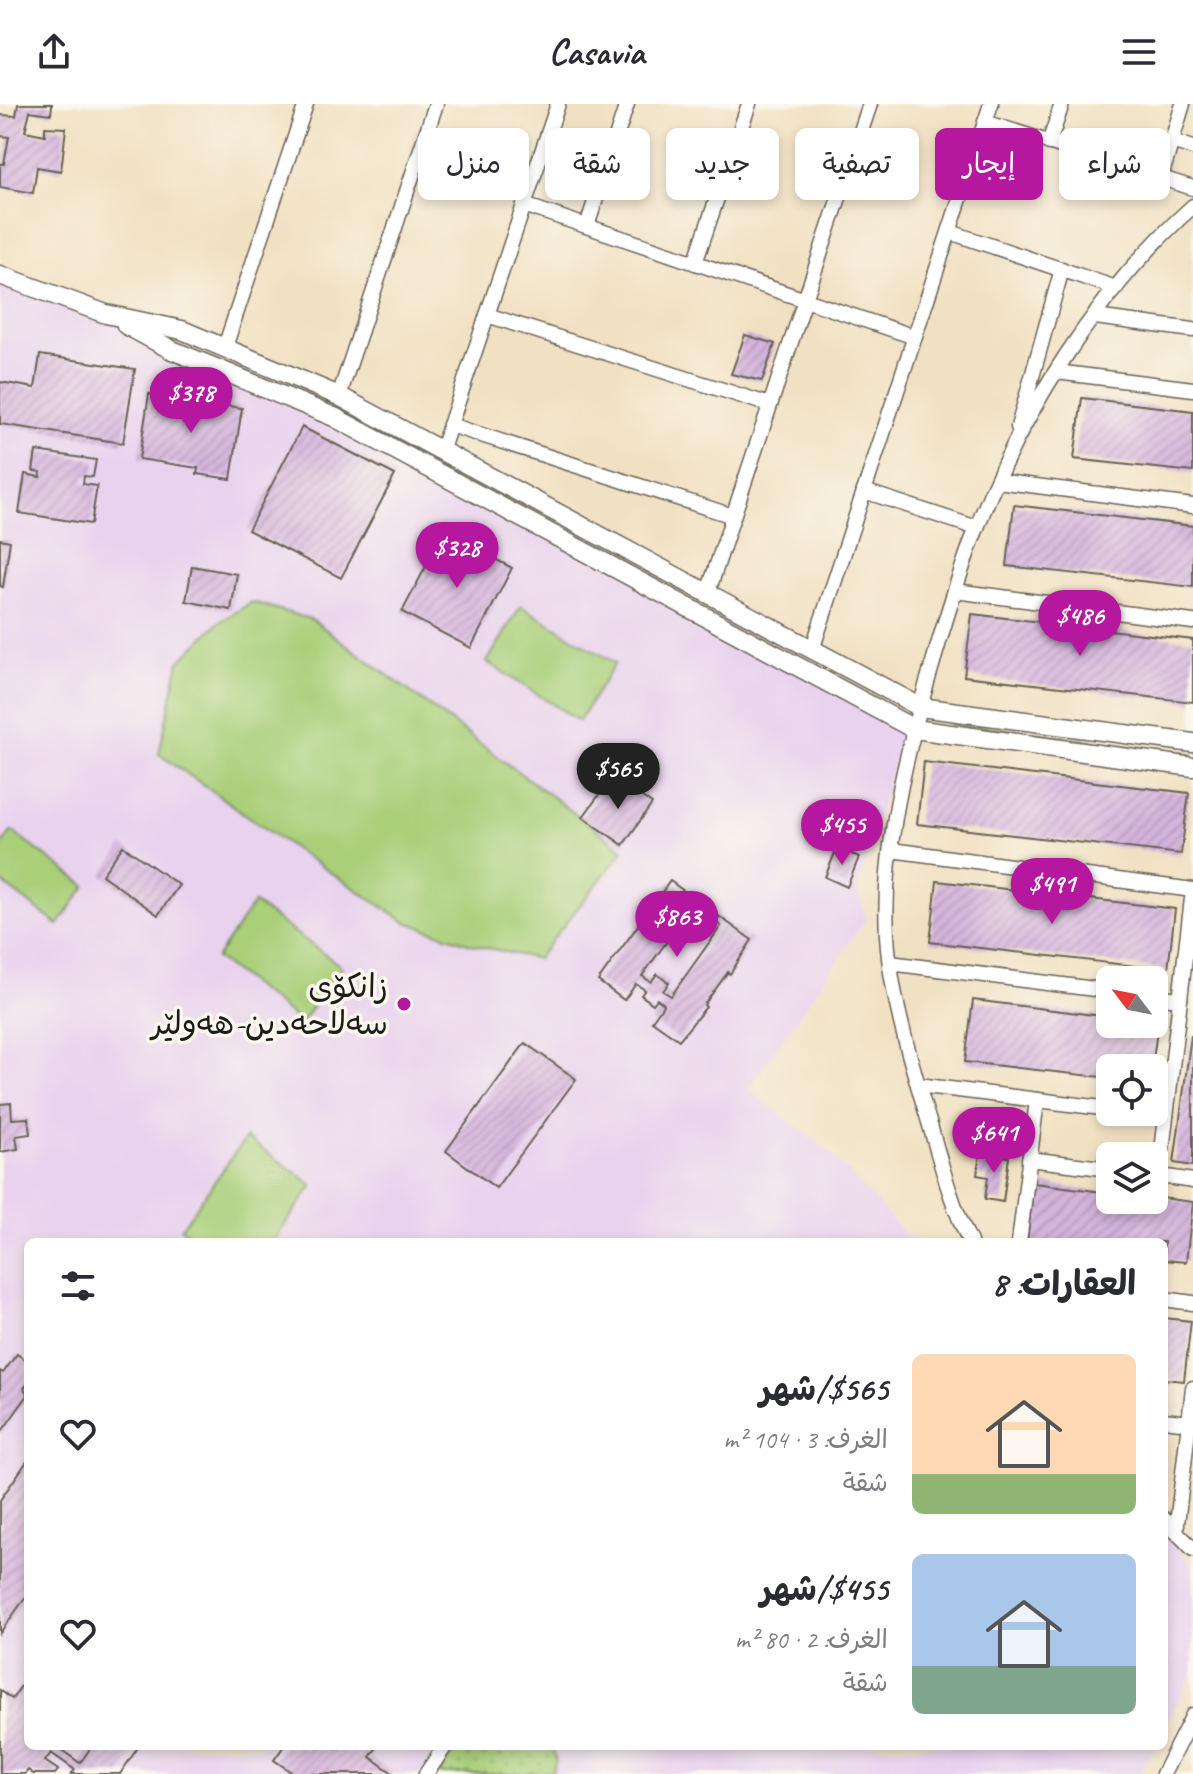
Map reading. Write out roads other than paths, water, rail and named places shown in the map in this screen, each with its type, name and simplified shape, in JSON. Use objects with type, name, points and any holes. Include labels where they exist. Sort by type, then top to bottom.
[{"type":"street","points":[[225,347],[306,104]]},
{"type":"street","points":[[339,396],[436,104]]},
{"type":"street","points":[[442,449],[558,104]]},
{"type":"street","points":[[587,226],[627,104]]},
{"type":"street","points":[[695,263],[749,104]]},
{"type":"street","points":[[708,592],[870,104]]},
{"type":"street","points":[[812,650],[991,104]]},
{"type":"street","points":[[1049,143],[1062,104]]},
{"type":"street","points":[[1170,148],[1183,104]]},
{"type":"street","points":[[985,122],[1059,146]]},
{"type":"street","points":[[1172,141],[1193,148]]},
{"type":"street","points":[[1170,180],[1193,188]]},
{"type":"street","points":[[524,205],[915,337]]},
{"type":"street","points":[[968,1238],[955,1211],[918,1085],[898,1011],[890,963],[888,908],[891,850],[902,779],[955,591],[997,481],[1056,372],[1095,317],[1116,288],[1192,208]]},
{"type":"street","points":[[950,232],[1116,288]]},
{"type":"street","points":[[1011,455],[1062,269]]},
{"type":"street","points":[[0,275],[106,314],[182,330],[339,396],[920,707],[1193,743]]},
{"type":"street","points":[[106,314],[172,350],[334,417],[914,729],[1193,767]]},
{"type":"street","points":[[487,315],[770,405]]},
{"type":"street","points":[[1095,317],[1193,330]]},
{"type":"street","points":[[1056,372],[1193,389]]},
{"type":"street","points":[[450,425],[733,516]]},
{"type":"street","points":[[997,481],[1193,506]]},
{"type":"street","points":[[864,491],[977,528]]},
{"type":"street","points":[[521,517],[533,498]]},
{"type":"street","points":[[955,591],[1193,622]]},
{"type":"street","points":[[891,850],[1193,890],[1190,936],[1168,1099]]},
{"type":"street","points":[[890,963],[1096,989]]},
{"type":"street","points":[[1168,998],[1180,999]]},
{"type":"street","points":[[918,1085],[1096,1107]]},
{"type":"street","points":[[1019,1238],[1037,1100]]},
{"type":"street","points":[[1029,1159],[1096,1167]]},
{"type":"street","points":[[1168,1178],[1193,1181]]},
{"type":"street","points":[[1168,1300],[1193,1303]]},
{"type":"street","points":[[1176,1532],[1193,1388]]},
{"type":"street","points":[[1168,1420],[1189,1423]]},
{"type":"street","points":[[1168,1523],[1193,1549]]},
{"type":"street","points":[[1163,1774],[1193,1715]]},
{"type":"street","points":[[426,1774],[442,1750]]},
{"type":"place","name":"زانکۆی سەلاحەدین-هەولێر","points":[[404,1004]]}]
